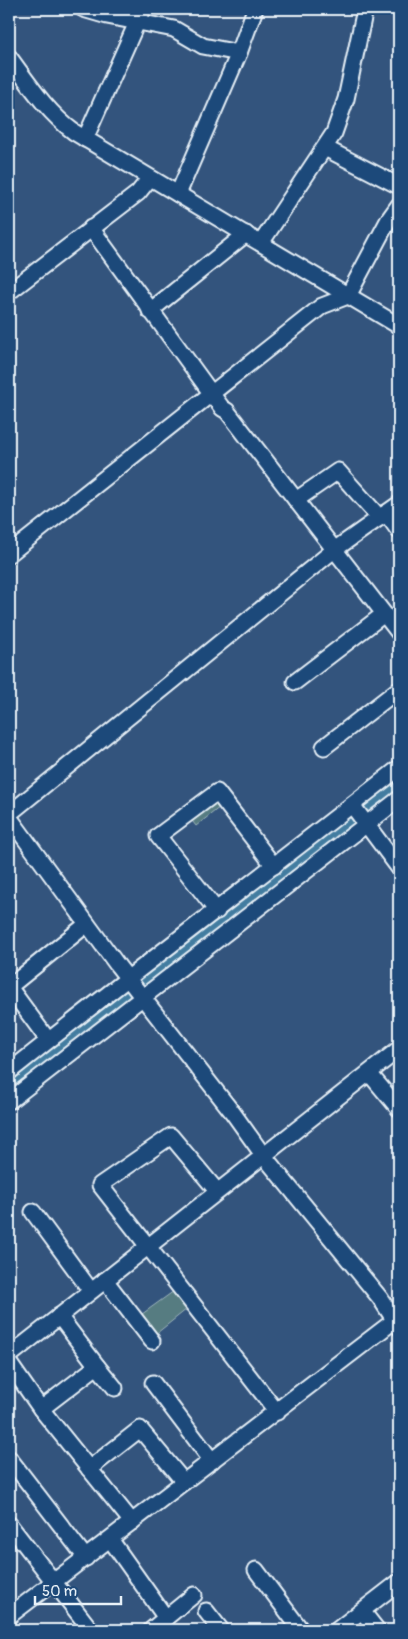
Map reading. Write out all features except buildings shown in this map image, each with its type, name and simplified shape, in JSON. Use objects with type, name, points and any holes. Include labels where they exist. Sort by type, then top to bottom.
[{"type":"street","points":[[83,9],[140,16],[174,29],[203,46],[239,53]]},
{"type":"street","points":[[178,194],[239,53],[255,9]]},
{"type":"street","points":[[261,243],[334,133],[346,99],[365,9]]},
{"type":"street","points":[[85,138],[140,16]]},
{"type":"street","points":[[9,57],[49,110],[60,121],[150,178],[399,326]]},
{"type":"street","points":[[325,148],[399,186]]},
{"type":"street","points":[[9,292],[138,192],[150,178]]},
{"type":"street","points":[[9,554],[322,306],[348,296],[399,204]]},
{"type":"street","points":[[91,228],[211,393],[399,633]]},
{"type":"street","points":[[150,311],[246,234]]},
{"type":"street","points":[[296,500],[338,471],[399,531]]},
{"type":"street","points":[[9,1616],[398,1322],[263,1154],[87,924],[9,815],[334,550],[399,504]]},
{"type":"street","points":[[295,682],[384,614]]},
{"type":"street","points":[[324,747],[399,689]]},
{"type":"street","points":[[9,1072],[48,1040],[136,988],[360,815],[399,768]]},
{"type":"street","points":[[217,911],[158,836],[217,792],[274,866]]},
{"type":"street","points":[[9,1101],[136,988],[217,911],[274,866],[360,815],[399,799]]},
{"type":"street","points":[[360,815],[399,868]]},
{"type":"street","points":[[48,1040],[9,987],[87,924]]},
{"type":"street","points":[[9,1356],[263,1154],[399,1049]]},
{"type":"street","points":[[369,1073],[399,1109]]},
{"type":"street","points":[[217,1191],[171,1136],[100,1185],[277,1412]]},
{"type":"street","points":[[33,1212],[91,1291]]},
{"type":"street","points":[[105,1280],[152,1341]]},
{"type":"street","points":[[59,1316],[115,1388]]},
{"type":"street","points":[[9,1362],[41,1409],[132,1522]]},
{"type":"street","points":[[41,1409],[97,1366]]},
{"type":"street","points":[[152,1383],[212,1461]]},
{"type":"street","points":[[89,1469],[140,1429],[184,1482]]},
{"type":"street","points":[[11,1467],[86,1558]]},
{"type":"street","points":[[9,1524],[91,1630]]},
{"type":"street","points":[[110,1539],[166,1618]]},
{"type":"street","points":[[256,1570],[301,1630]]},
{"type":"street","points":[[337,1630],[397,1588]]},
{"type":"street","points":[[151,1630],[194,1595]]},
{"type":"street","points":[[206,1611],[221,1630]]},
{"type":"street","points":[[362,1611],[377,1630]]},
{"type":"green space","points":[[210,800],[217,802],[220,807],[196,826],[189,817]]},
{"type":"green space","points":[[174,1291],[187,1309],[152,1337],[138,1317]]},
{"type":"waterway","points":[[9,1088],[399,787]]}]
